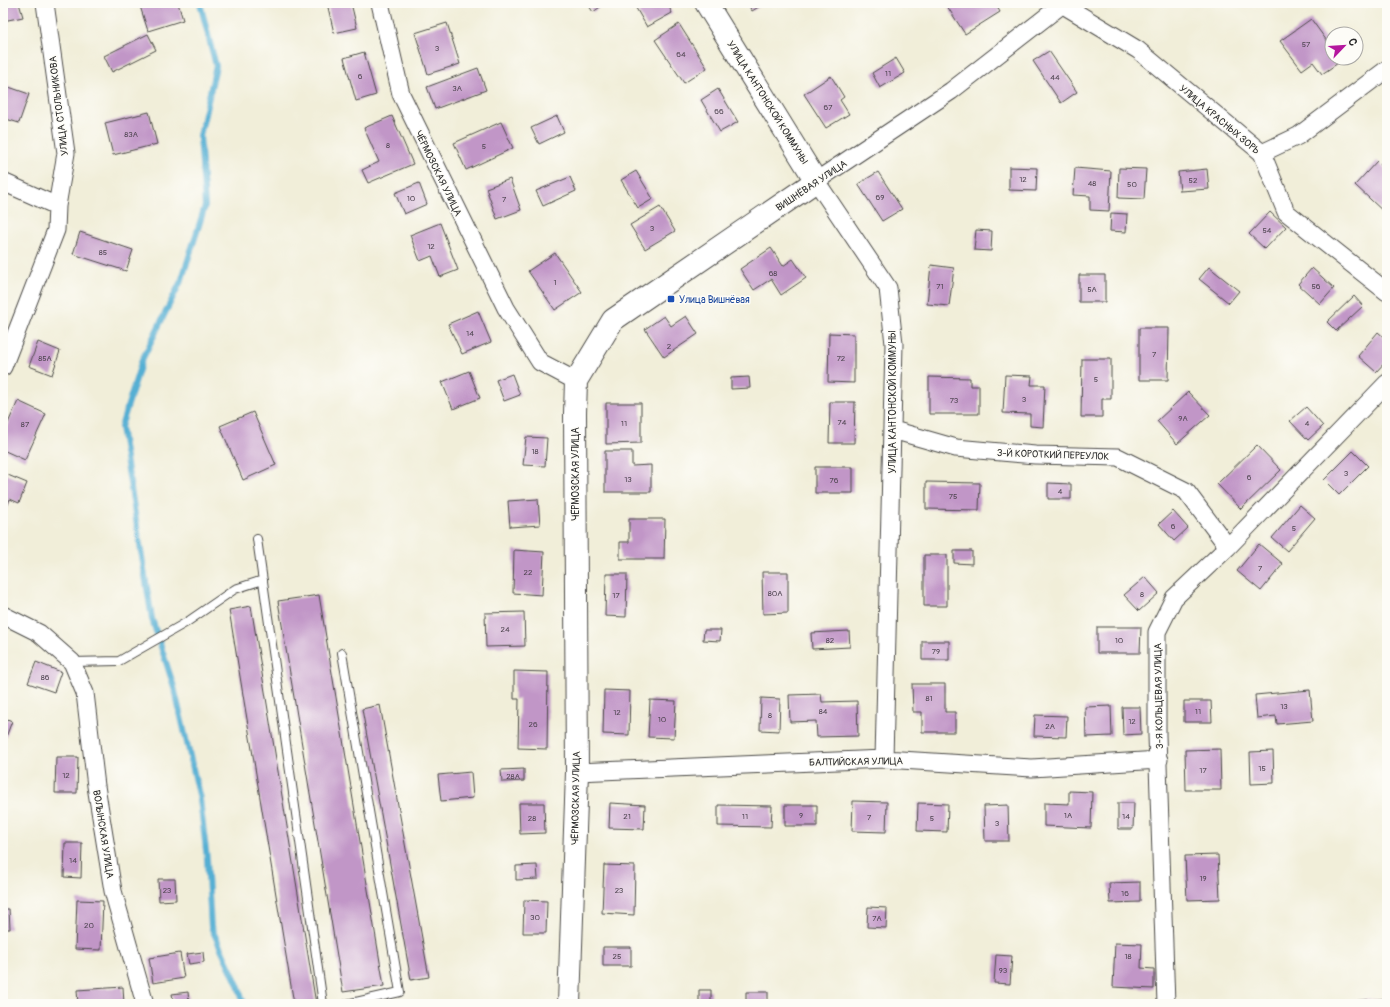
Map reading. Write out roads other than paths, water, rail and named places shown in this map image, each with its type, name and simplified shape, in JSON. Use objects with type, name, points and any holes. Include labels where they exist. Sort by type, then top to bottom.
[{"type":"street","name":"УЛИЦА СТОЛЬНИКОВА","points":[[3,367],[56,230],[57,206],[66,153],[45,3]]},
{"type":"street","name":"ЧЁРМОЗСКАЯ УЛИЦА","points":[[380,3],[401,94],[506,308],[540,362],[576,381],[577,772],[569,1004]]},
{"type":"street","name":"УЛИЦА КАНТОНСКОЙ КОММУНЫ","points":[[706,3],[816,181],[888,288],[894,344],[884,759]]},
{"type":"street","name":"ВИШНЁВАЯ УЛИЦА","points":[[576,381],[613,320],[816,181],[951,91],[1062,4]]},
{"type":"street","name":"УЛИЦА КРАСНЫХ ЗОРЬ","points":[[1062,4],[1138,50],[1262,153],[1286,212],[1387,292]]},
{"type":"street","points":[[1262,153],[1298,136],[1387,69]]},
{"type":"street","points":[[3,182],[57,206]]},
{"type":"street","name":"3-Я КОЛЬЦЕВАЯ УЛИЦА","points":[[1166,1004],[1157,735],[1157,632],[1174,598],[1228,547],[1387,383]]},
{"type":"street","name":"3-Й КОРОТКИЙ ПЕРЕУЛОК","points":[[893,430],[956,448],[1034,455],[1118,457],[1186,491],[1228,547]]},
{"type":"street","points":[[3,615],[39,633],[72,662]]},
{"type":"street","name":"ВОЛЫНСКАЯ УЛИЦА","points":[[72,662],[86,693],[96,786],[113,891],[145,1004]]},
{"type":"street","name":"БАЛТИЙСКАЯ УЛИЦА","points":[[577,772],[884,759],[1032,768],[1159,760]]},
{"type":"lane","points":[[257,539],[323,1004]]},
{"type":"lane","points":[[72,662],[118,661],[187,622],[235,589],[263,580]]},
{"type":"lane","points":[[342,653],[400,992],[347,1004]]},
{"type":"waterway","points":[[200,3],[216,66],[200,136],[205,206],[182,279],[142,360],[121,427],[152,619],[174,687],[200,799],[207,859],[211,927],[238,985],[244,1004]]},
{"type":"place","name":"Улица Вишнёвая","points":[[671,299]]}]
